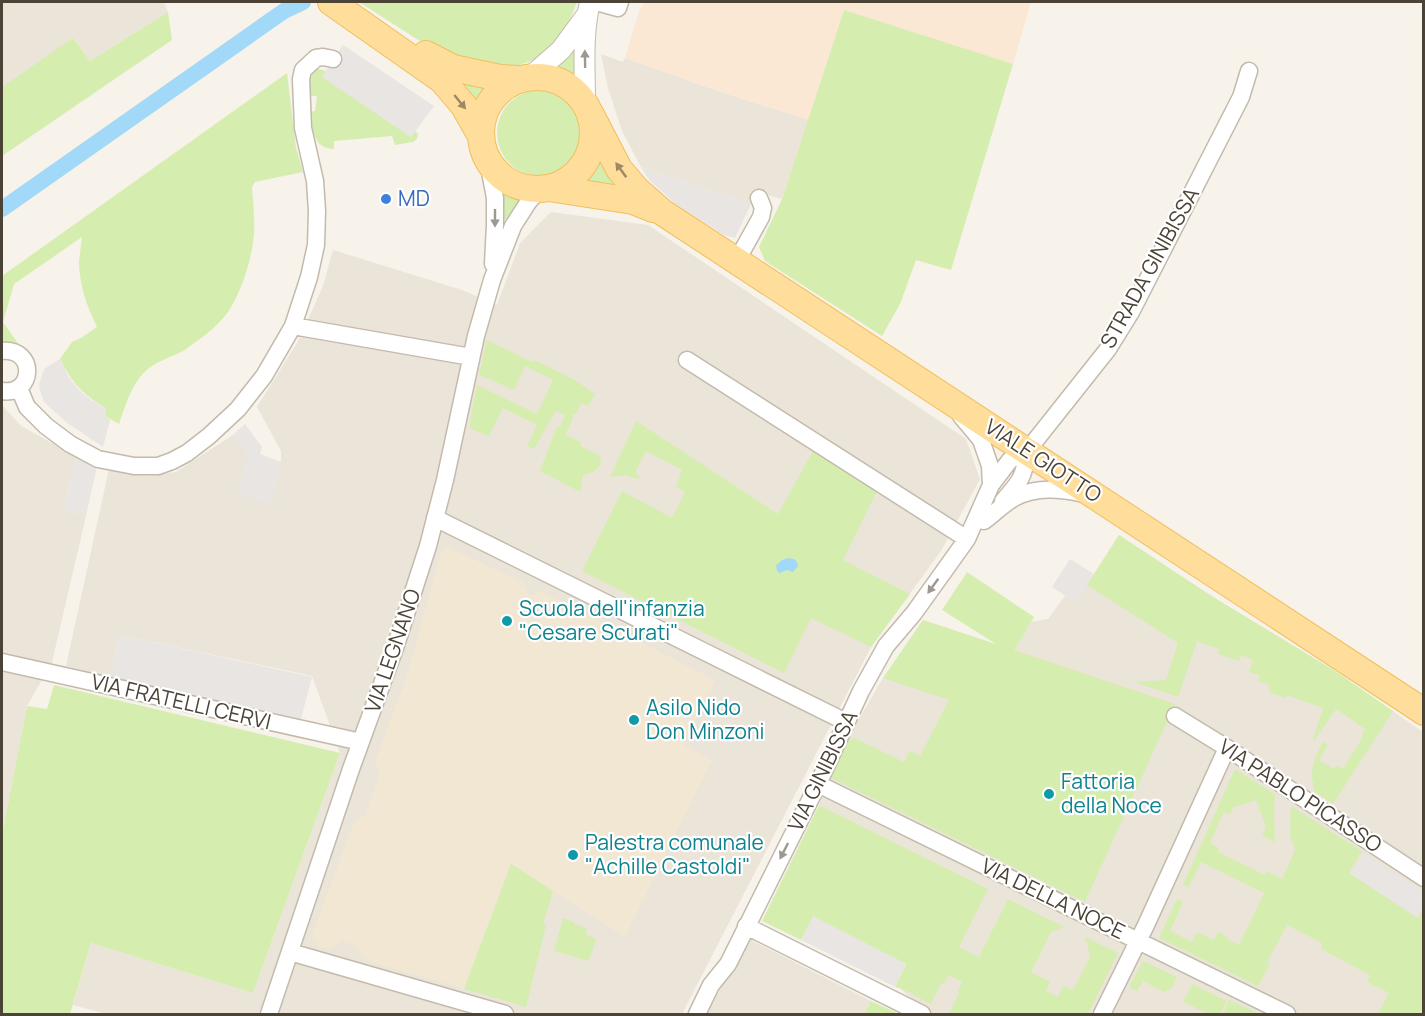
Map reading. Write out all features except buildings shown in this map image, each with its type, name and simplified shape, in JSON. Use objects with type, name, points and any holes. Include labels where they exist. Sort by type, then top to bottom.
[{"type":"main road","name":"VIALE GIOTTO","points":[[340,7],[453,68],[500,78],[545,78],[563,83],[576,93],[588,108],[619,169],[637,190],[662,212],[1424,712]]},
{"type":"main road","name":"VIALE GIOTTO","points":[[340,7],[442,80],[464,106],[481,136],[488,161],[505,179],[530,189],[633,201],[662,212]]},
{"type":"main road","name":"VIALE GIOTTO","points":[[481,136],[483,117],[489,104],[502,89],[525,78]]},
{"type":"main road","points":[[544,189],[567,181],[587,160],[592,149],[594,129],[588,108]]},
{"type":"street","points":[[591,6],[618,8],[620,2]]},
{"type":"street","points":[[525,78],[561,50],[591,6]]},
{"type":"street","points":[[588,108],[585,51],[591,6]]},
{"type":"street","points":[[19,388],[27,407],[46,426],[70,444],[98,459],[134,466],[158,466],[187,453],[238,409],[264,376],[292,326],[313,262],[317,231],[315,181],[303,129],[301,79],[303,70],[316,58],[333,59]]},
{"type":"street","name":"STRADA GINIBISSA","points":[[1028,451],[1108,349],[1131,312],[1241,97],[1249,71]]},
{"type":"street","name":"VIA LEGNANO","points":[[488,161],[495,198],[492,280]]},
{"type":"street","name":"VIA LEGNANO","points":[[269,1014],[428,546],[445,480],[471,357],[492,280],[513,226],[529,201],[544,189]]},
{"type":"street","points":[[736,262],[761,217],[763,208],[759,198]]},
{"type":"street","points":[[292,326],[471,357]]},
{"type":"street","points":[[2,351],[16,352],[22,357],[28,370],[27,377],[19,388],[2,391]]},
{"type":"street","points":[[687,360],[967,538]]},
{"type":"street","points":[[947,399],[981,440],[990,465],[991,485]]},
{"type":"street","name":"VIA GINIBISSA","points":[[967,538],[991,485],[1010,460],[1028,451]]},
{"type":"street","name":"VIA GINIBISSA","points":[[697,1014],[711,985],[728,964],[818,784],[861,691],[886,646],[914,613],[967,538],[1021,480],[1026,468],[1028,451]]},
{"type":"street","name":"VIA GINIBISSA","points":[[984,521],[1014,498],[1037,489],[1069,490],[1096,496]]},
{"type":"street","points":[[435,518],[846,722]]},
{"type":"street","name":"VIA FRATELLI CERVI","points":[[2,662],[361,742]]},
{"type":"street","name":"VIA PABLO PICASSO","points":[[1175,716],[1424,878]]},
{"type":"street","points":[[1102,1014],[1138,942],[1227,748]]},
{"type":"street","name":"VIA DELLA NOCE","points":[[818,784],[1287,1014]]},
{"type":"street","points":[[746,926],[922,1014]]},
{"type":"street","points":[[290,952],[505,1014]]},
{"type":"shaded area","points":[[2,2],[164,2],[168,12],[90,61],[74,39],[2,87]]},
{"type":"shaded area","points":[[644,2],[1031,2],[1013,64],[844,11],[809,120],[625,58]]},
{"type":"shaded area","points":[[343,45],[434,106],[411,137],[322,77]]},
{"type":"shaded area","points":[[601,54],[623,62],[625,58],[809,120],[783,197],[781,199],[756,191],[751,204],[641,167],[622,131],[608,88]]},
{"type":"shaded area","points":[[641,167],[751,204],[735,238],[724,235],[676,204],[649,180]]},
{"type":"shaded area","points":[[551,212],[648,225],[966,439],[980,479],[941,551],[871,647],[682,1014],[107,1014],[73,1005],[91,943],[253,993],[340,753],[312,676],[120,635],[110,677],[66,666],[109,469],[144,476],[176,472],[233,435],[247,452],[281,462],[281,451],[257,407],[300,338],[323,286],[333,250],[462,290],[497,305],[520,243]]},
{"type":"shaded area","points":[[60,359],[68,376],[79,390],[106,408],[105,416],[110,420],[103,447],[66,422],[44,402],[39,385],[44,369]]},
{"type":"shaded area","points":[[2,405],[21,426],[76,456],[64,510],[86,516],[52,662],[27,706],[2,835]]},
{"type":"shaded area","points":[[245,424],[262,447],[260,454],[281,462],[272,505],[237,494],[247,452],[233,435]]},
{"type":"shaded area","points":[[76,456],[97,466],[86,516],[64,510]]},
{"type":"shaded area","points":[[1119,535],[1213,597],[1335,671],[1423,732],[1423,1014],[928,1014],[901,989],[957,874],[819,805],[829,777],[883,678],[923,620],[1013,650],[1031,622],[1048,619],[1065,596],[1076,602]]},
{"type":"shaded area","points":[[449,548],[523,582],[530,597],[538,590],[715,680],[683,744],[712,760],[625,937],[511,864],[464,989],[365,960],[357,947],[342,941],[330,949],[318,946],[312,935],[353,824],[365,815],[380,773],[375,762],[407,675],[441,552]]},
{"type":"shaded area","points":[[1070,559],[1094,574],[1076,603],[1052,587]]},
{"type":"shaded area","points":[[120,635],[312,677],[301,719],[110,677]]},
{"type":"shaded area","points":[[1364,854],[1423,891],[1423,906],[1417,917],[1351,874]]},
{"type":"shaded area","points":[[813,916],[906,964],[895,987],[801,940]]},
{"type":"shaded area","points":[[747,938],[871,1001],[864,1014],[707,1014]]},
{"type":"green space","points":[[359,2],[577,2],[565,32],[541,58],[512,67],[463,59],[423,43]]},
{"type":"green space","points":[[844,10],[1013,64],[951,270],[916,260],[900,304],[882,336],[765,261],[759,247],[783,197]]},
{"type":"green space","points":[[168,12],[172,40],[2,156],[2,87],[73,38],[90,61]]},
{"type":"green space","points":[[572,47],[576,48],[575,79],[555,71],[554,68]]},
{"type":"green space","points":[[315,69],[326,71],[323,76],[411,137],[415,131],[418,134],[417,139],[413,142],[395,145],[392,136],[334,141],[334,149],[322,145],[315,136],[310,112],[315,111],[317,96],[310,96],[309,85]]},
{"type":"green space","points":[[287,73],[296,148],[303,172],[255,182],[252,187],[253,244],[245,276],[231,307],[204,336],[183,351],[157,363],[142,374],[132,389],[119,424],[105,416],[106,408],[79,388],[60,359],[72,342],[97,327],[80,278],[79,261],[82,237],[14,284],[3,322],[20,346],[2,345],[2,276]]},
{"type":"green space","points":[[452,76],[499,86],[489,95],[479,115]]},
{"type":"green space","points":[[540,90],[556,94],[570,103],[579,117],[583,133],[579,149],[570,163],[556,172],[540,176],[524,172],[510,163],[501,149],[497,133],[501,117],[510,103],[524,94]]},
{"type":"green space","points":[[602,157],[620,189],[585,182]]},
{"type":"green space","points":[[503,186],[512,193],[523,196],[524,199],[507,220],[502,218],[500,188]]},
{"type":"green space","points":[[487,340],[573,379],[595,394],[588,406],[581,403],[576,414],[572,415],[573,419],[565,434],[582,443],[580,446],[600,456],[599,467],[583,475],[580,492],[540,471],[557,426],[560,427],[565,415],[556,411],[534,449],[527,446],[537,425],[503,408],[489,436],[469,428],[477,385],[537,414],[553,380],[525,366],[514,390],[479,375]]},
{"type":"green space","points":[[636,421],[778,514],[814,449],[878,489],[843,560],[910,594],[871,647],[811,618],[784,673],[582,571],[622,491],[672,518],[685,492],[676,487],[682,470],[646,451],[635,473],[640,476],[638,479],[624,475],[610,477]]},
{"type":"green space","points":[[1119,535],[1213,597],[1335,671],[1393,711],[1333,804],[1315,792],[1313,788],[1314,761],[1323,742],[1328,745],[1319,760],[1334,769],[1337,765],[1343,769],[1365,729],[1336,709],[1313,739],[1323,708],[1286,695],[1285,698],[1269,692],[1269,685],[1258,681],[1260,675],[1249,672],[1253,660],[1241,655],[1239,661],[1218,654],[1219,649],[1197,641],[1178,697],[1134,682],[1166,680],[1178,643],[1087,585]]},
{"type":"green space","points":[[967,572],[1034,617],[1014,650],[1175,704],[1085,902],[829,777],[848,740],[854,738],[904,762],[910,751],[920,756],[949,700],[883,678],[923,620],[996,644],[942,610]]},
{"type":"green space","points":[[54,685],[340,753],[253,993],[91,943],[70,1014],[2,1014],[2,835],[27,706],[47,709]]},
{"type":"green space","points":[[1235,769],[1275,794],[1275,842],[1262,836],[1266,827],[1256,800],[1232,808],[1233,812],[1226,814],[1224,811],[1210,843],[1219,848],[1218,852],[1265,875],[1267,871],[1282,879],[1295,850],[1290,835],[1291,806],[1362,851],[1349,873],[1418,918],[1423,910],[1423,1014],[1378,1014],[1389,993],[1367,982],[1370,975],[1321,949],[1322,943],[1287,925],[1267,962],[1270,964],[1258,986],[1159,938],[1177,899],[1183,902],[1170,931],[1192,942],[1197,932],[1214,940],[1218,932],[1239,945],[1264,893],[1201,862],[1189,887],[1183,885]]},
{"type":"green space","points":[[819,805],[988,889],[959,947],[979,957],[1008,899],[1064,927],[1051,932],[1031,972],[1050,982],[1046,991],[1058,997],[1063,986],[1073,990],[1090,956],[1085,937],[1118,953],[1088,1014],[949,1014],[962,982],[949,975],[944,984],[941,983],[931,1004],[895,987],[906,964],[813,917],[801,940],[762,921]]},
{"type":"green space","points":[[511,864],[553,891],[543,924],[546,925],[526,1007],[464,989]]},
{"type":"green space","points":[[563,918],[587,928],[585,934],[596,939],[589,961],[554,951]]},
{"type":"green space","points":[[1143,961],[1177,977],[1171,989],[1164,992],[1143,981],[1137,991],[1129,987]]},
{"type":"green space","points":[[1192,984],[1227,1001],[1220,1014],[1209,1014],[1183,1002]]},
{"type":"green space","points":[[1229,1000],[1260,1014],[1223,1014]]},
{"type":"green space","points":[[871,1001],[899,1014],[864,1014]]},
{"type":"water","points":[[788,558],[797,562],[798,566],[793,572],[787,570],[780,573],[777,571],[776,565]]},
{"type":"waterway","points":[[2,209],[284,11],[303,2]]},
{"type":"place","name":"MD","points":[[386,199]]},
{"type":"place","name":"Scuola dell'infanzia \"Cesare Scurati\"","points":[[507,621]]},
{"type":"place","name":"Asilo Nido Don Minzoni","points":[[634,720]]},
{"type":"place","name":"Fattoria della Noce","points":[[1049,794]]},
{"type":"place","name":"Palestra comunale \"Achille Castoldi\"","points":[[573,855]]}]
